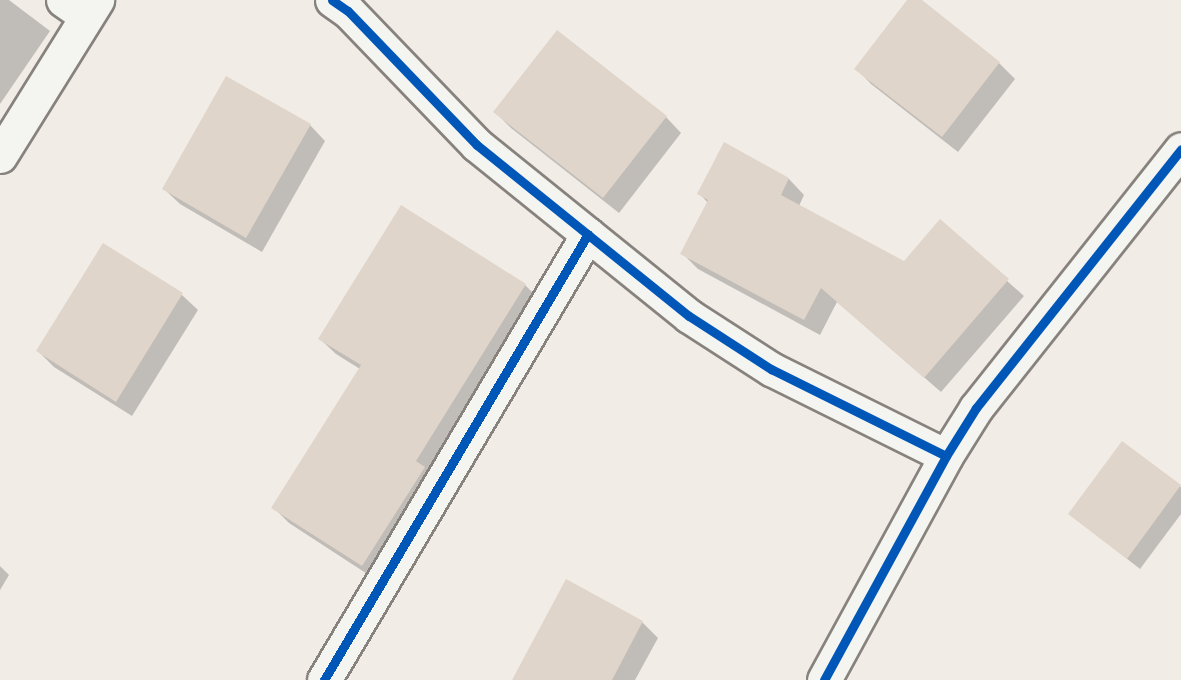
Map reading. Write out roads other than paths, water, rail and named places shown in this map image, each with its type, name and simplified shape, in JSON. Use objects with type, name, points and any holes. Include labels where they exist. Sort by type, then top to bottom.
[{"type":"street","points":[[332,0],[348,11],[477,145],[689,316],[771,369],[946,456]]},
{"type":"street","points":[[0,156],[82,5]]},
{"type":"street","points":[[824,680],[946,456],[976,408],[1181,149]]},
{"type":"street","points":[[324,680],[588,234]]}]
